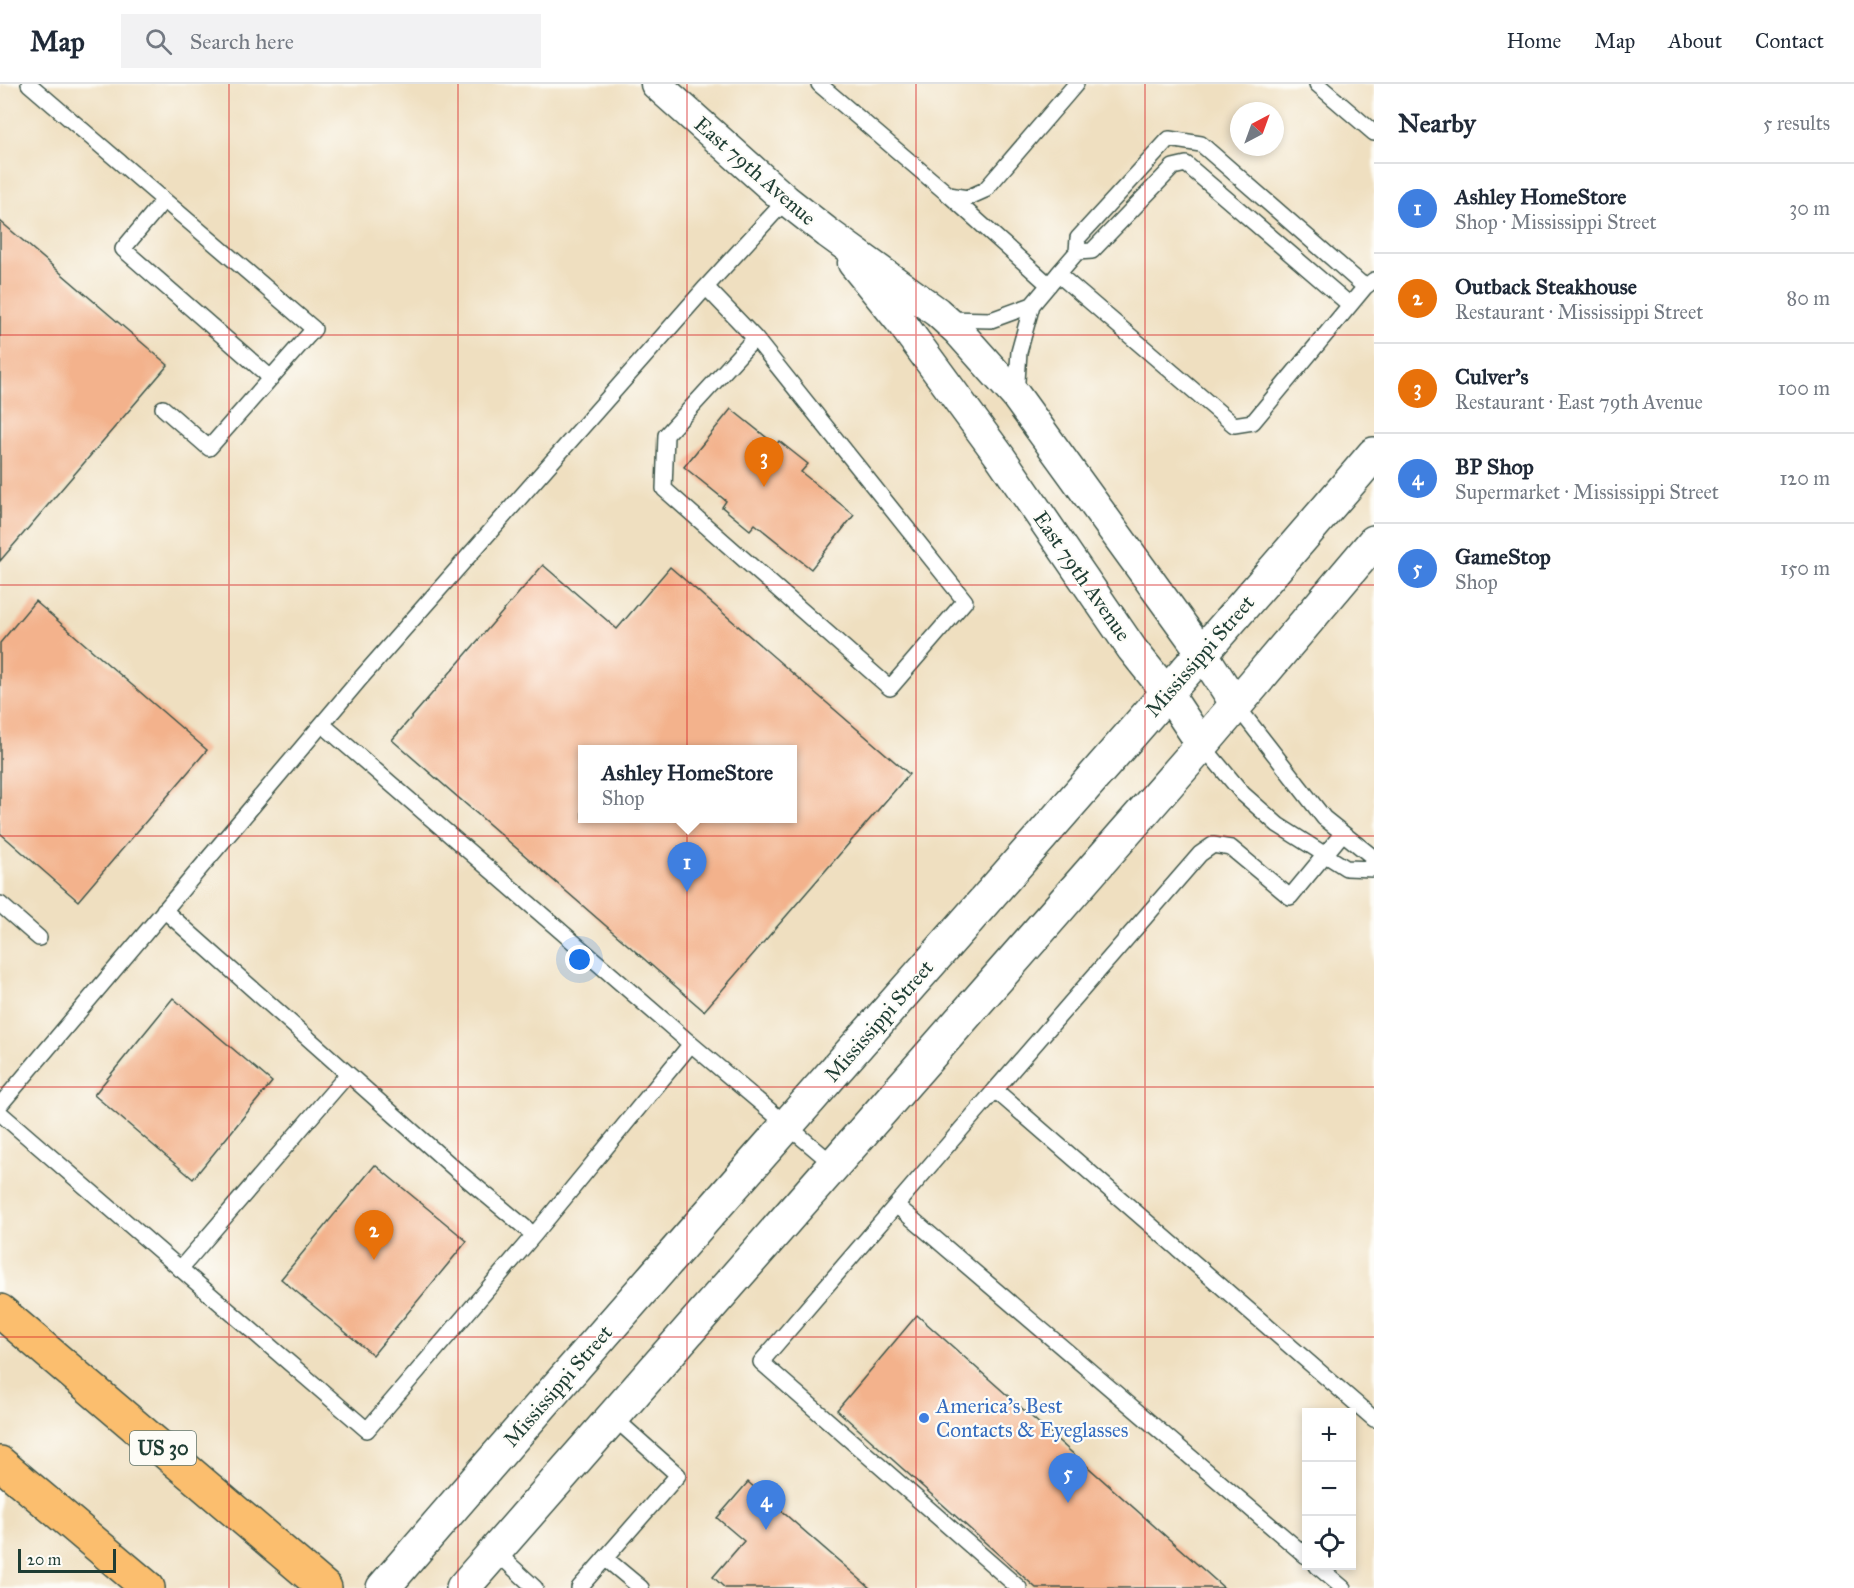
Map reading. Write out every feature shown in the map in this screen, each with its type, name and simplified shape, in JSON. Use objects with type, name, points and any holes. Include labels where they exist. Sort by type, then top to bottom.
[{"type":"highway","name":"US 30","points":[[0,1311],[325,1588]]},
{"type":"highway","points":[[0,1463],[148,1588]]},
{"type":"street","name":"East 79th Avenue","points":[[656,84],[786,200],[945,319],[1016,396],[1203,654],[1236,705]]},
{"type":"street","name":"East 79th Avenue","points":[[828,233],[901,322],[1001,458],[1132,649],[1168,694],[1203,745]]},
{"type":"street","name":"Mississippi Street","points":[[383,1588],[787,1125],[1203,654],[1374,454]]},
{"type":"street","points":[[463,1588],[1203,745],[1374,542]]},
{"type":"lane","points":[[28,84],[314,329],[209,448],[163,408]]},
{"type":"lane","points":[[819,84],[949,195],[1053,280],[1234,425],[1253,422],[1369,283],[1201,144],[1169,139],[1078,238],[1077,252],[1053,280],[1032,305],[1019,352],[1016,396]]},
{"type":"lane","points":[[949,195],[967,198],[985,190],[1076,84]]},
{"type":"lane","points":[[1317,84],[1374,133]]},
{"type":"lane","points":[[1077,252],[1092,251],[1173,167],[1186,164],[1350,305]]},
{"type":"lane","points":[[164,200],[123,249],[271,378]]},
{"type":"lane","points":[[0,1105],[322,724],[706,287],[786,200]]},
{"type":"lane","points":[[706,287],[755,338],[965,601],[890,688],[664,489],[666,435],[755,338]]},
{"type":"lane","points":[[945,319],[991,320],[1032,305]]},
{"type":"lane","name":"East 79th Avenue","points":[[1236,705],[1299,789],[1324,818],[1374,858]]},
{"type":"lane","points":[[322,724],[834,1165]]},
{"type":"lane","name":"East 79th Avenue","points":[[1203,745],[1243,794],[1278,825],[1346,868],[1374,868]]},
{"type":"lane","points":[[1019,1588],[761,1362],[1200,854],[1213,845],[1231,848],[1290,897],[1342,834]]},
{"type":"lane","points":[[0,904],[39,938]]},
{"type":"lane","points":[[164,910],[534,1235]]},
{"type":"lane","points":[[0,1113],[367,1430],[534,1235],[691,1044]]},
{"type":"lane","points":[[180,1269],[348,1074]]},
{"type":"lane","points":[[995,1090],[1374,1419]]},
{"type":"lane","points":[[896,1204],[1302,1554]]},
{"type":"lane","points":[[579,1588],[678,1474],[613,1417]]},
{"type":"lane","points":[[495,1551],[534,1588]]},
{"type":"lane","points":[[605,1558],[640,1588]]},
{"type":"lane","points":[[1322,1570],[1343,1588]]},
{"type":"building","points":[[0,221],[168,365],[0,561]]},
{"type":"building","points":[[731,409],[776,445],[779,441],[808,464],[801,472],[854,515],[811,569],[755,524],[750,530],[722,507],[726,501],[684,467]]},
{"type":"building","points":[[543,565],[617,629],[670,567],[909,774],[704,1011],[392,740]]},
{"type":"building","points":[[35,601],[207,750],[78,901],[0,833],[0,643]]},
{"type":"building","points":[[173,998],[272,1082],[193,1179],[94,1095]]},
{"type":"building","points":[[375,1165],[467,1241],[373,1355],[281,1279]]},
{"type":"building","points":[[917,1315],[1224,1588],[1036,1588],[837,1410]]},
{"type":"building","points":[[748,1482],[870,1588],[725,1588],[713,1577],[744,1541],[717,1518]]},
{"type":"place","name":"Culver's","points":[[764,487]]},
{"type":"place","name":"Ashley HomeStore","points":[[687,892]]},
{"type":"place","name":"Outback Steakhouse","points":[[374,1260]]},
{"type":"place","name":"America's Best Contacts & Eyeglasses","points":[[924,1418]]},
{"type":"place","name":"GameStop","points":[[1068,1503]]},
{"type":"place","name":"BP Shop","points":[[766,1530]]}]
